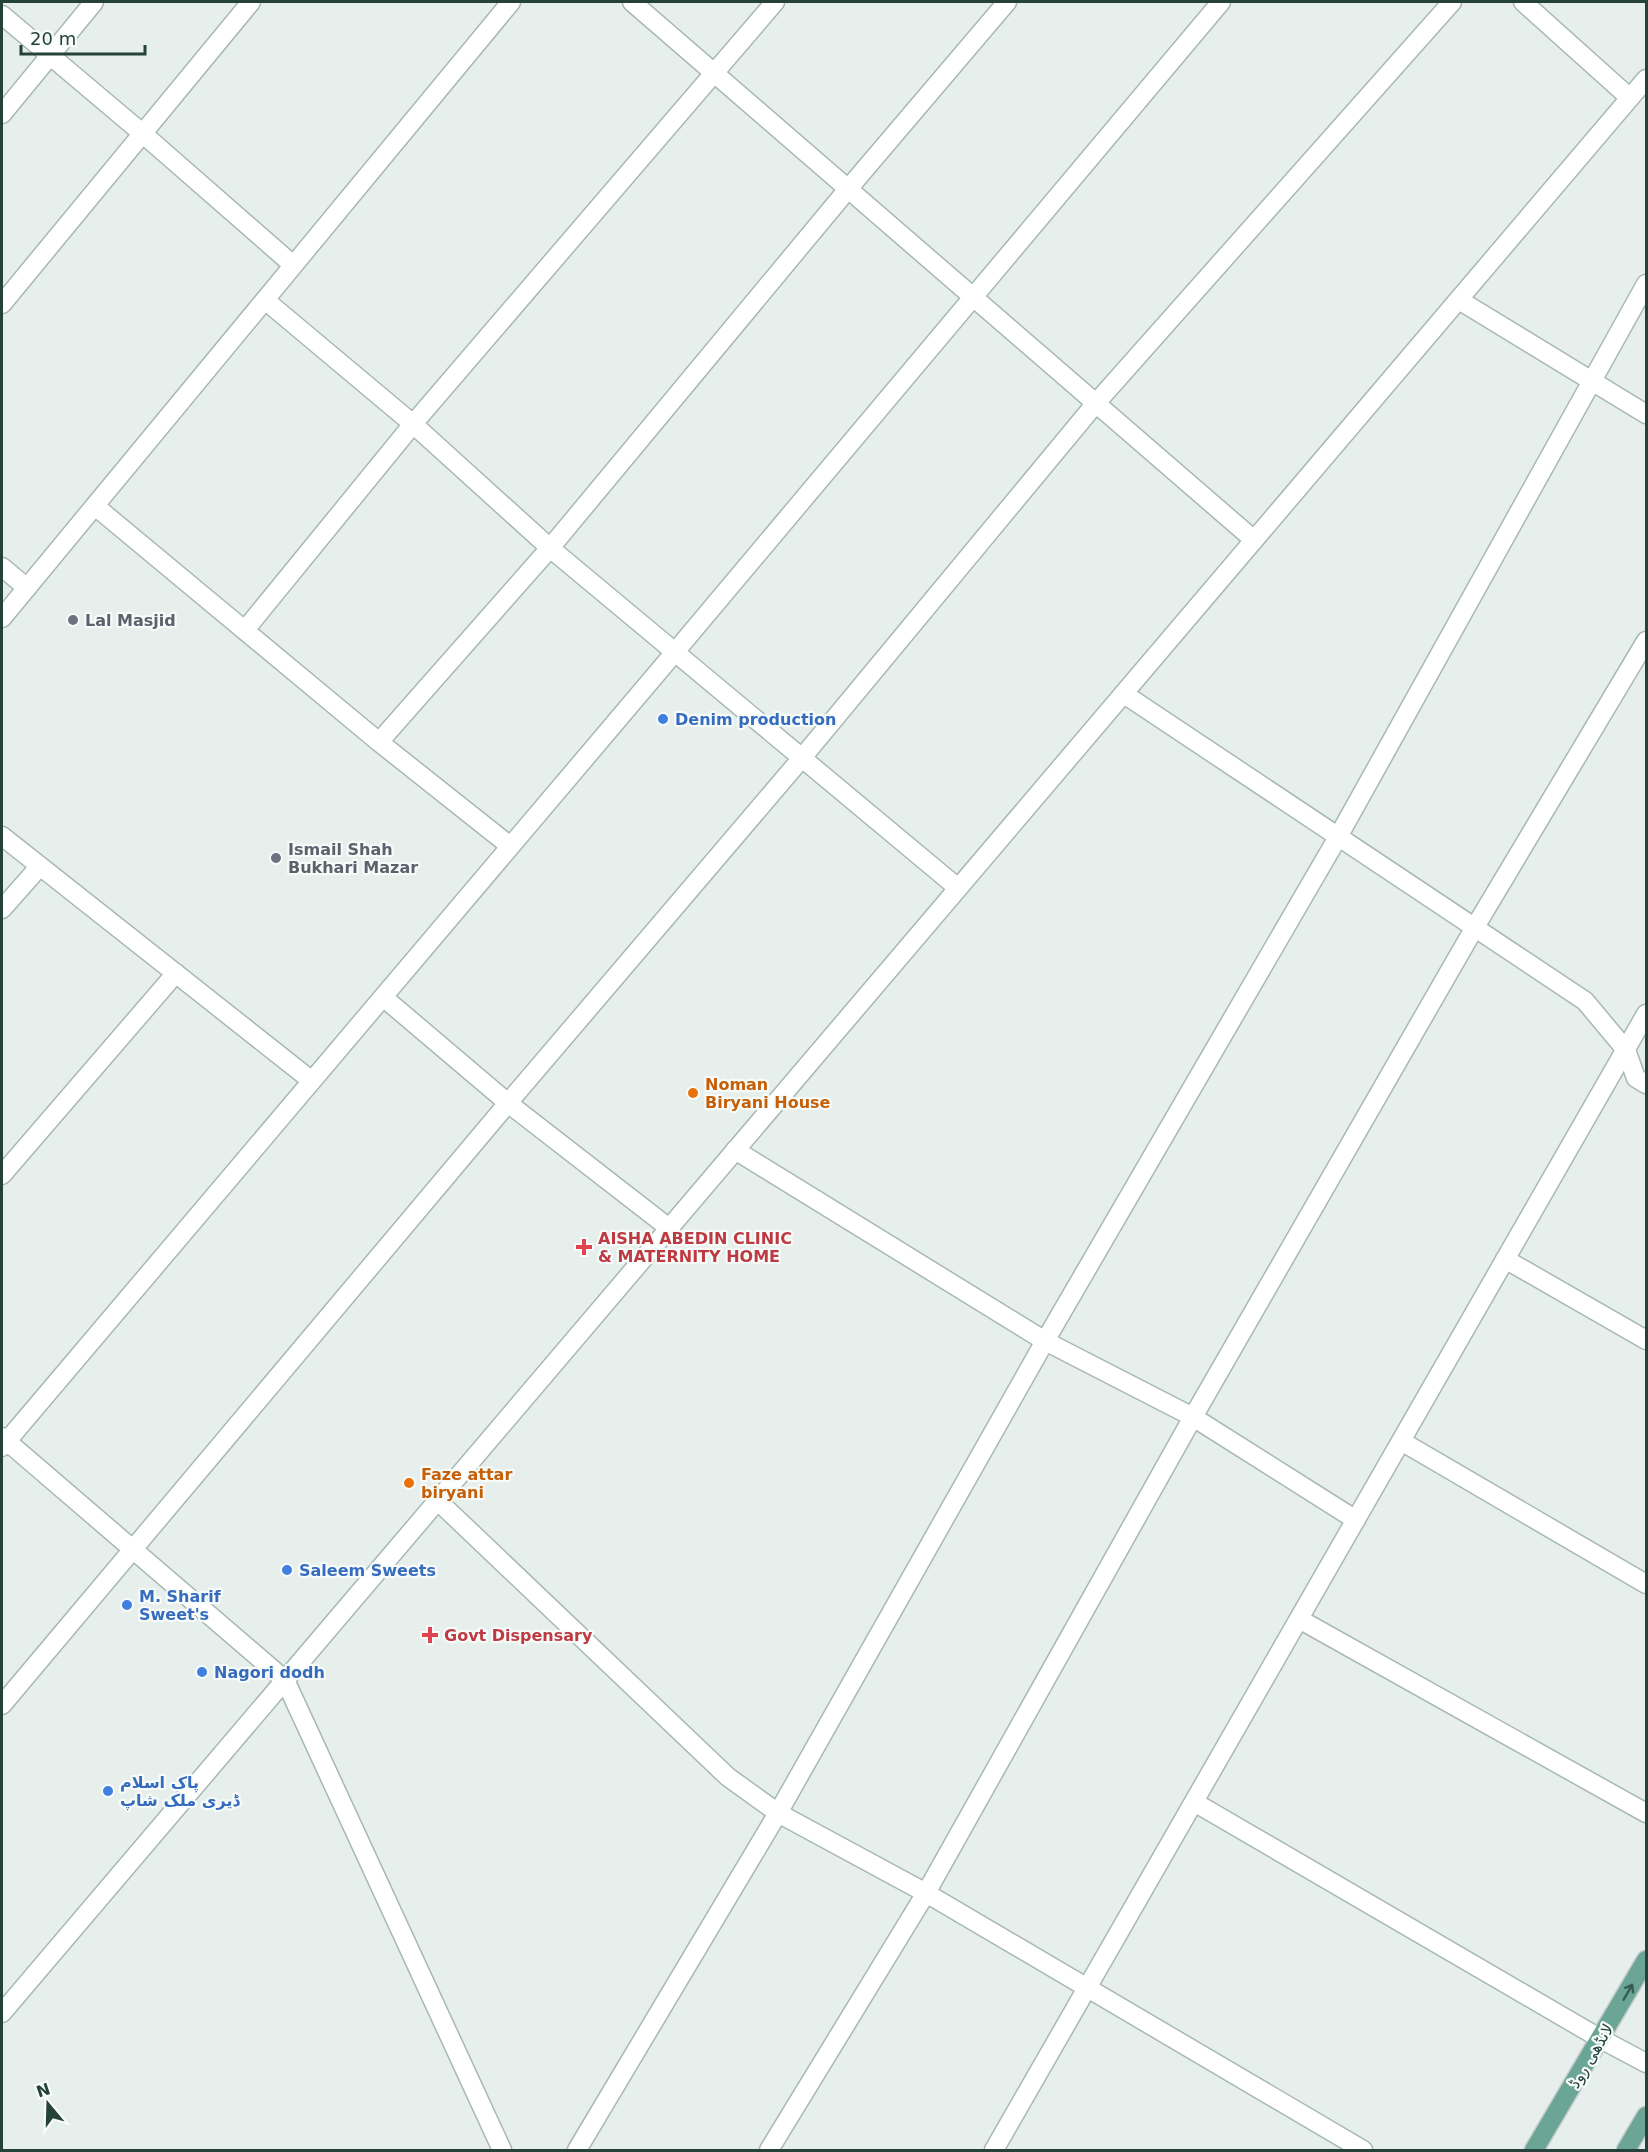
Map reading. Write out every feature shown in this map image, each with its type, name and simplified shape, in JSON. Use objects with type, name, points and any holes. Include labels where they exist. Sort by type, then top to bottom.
[{"type":"main road","name":"لانڈھی روڈ","points":[[1534,2151],[1647,1960]]},
{"type":"main road","points":[[1626,2151],[1647,2116]]},
{"type":"street","points":[[2,114],[94,2]]},
{"type":"street","points":[[2,304],[251,2]]},
{"type":"street","points":[[2,618],[511,2]]},
{"type":"street","points":[[632,2],[1254,540]]},
{"type":"street","points":[[245,630],[413,424],[775,2]]},
{"type":"street","points":[[379,742],[550,548],[848,189],[1007,2]]},
{"type":"street","points":[[502,2151],[285,1680],[3,1442],[675,652],[1221,2]]},
{"type":"street","points":[[2,1705],[508,1103],[801,759],[1096,403],[1452,2]]},
{"type":"street","points":[[1523,2],[1630,98]]},
{"type":"street","points":[[2,15],[293,265]]},
{"type":"street","points":[[2,2013],[1647,79]]},
{"type":"street","points":[[577,2151],[778,1813],[1045,1341],[1338,837],[1647,284]]},
{"type":"street","points":[[265,300],[413,424],[550,548],[958,888]]},
{"type":"street","points":[[1459,300],[1647,414]]},
{"type":"street","points":[[95,506],[379,742],[510,846]]},
{"type":"street","points":[[2,567],[27,588]]},
{"type":"street","points":[[769,2151],[926,1893],[1193,1417],[1475,927],[1647,642]]},
{"type":"street","points":[[1124,694],[1585,1001],[1626,1050],[1635,1078],[1647,1084]]},
{"type":"street","points":[[2,836],[312,1081]]},
{"type":"street","points":[[2,909],[40,866]]},
{"type":"street","points":[[2,1174],[176,974]]},
{"type":"street","points":[[383,997],[508,1103],[669,1228]]},
{"type":"street","points":[[994,2151],[1647,1014]]},
{"type":"street","points":[[735,1150],[1045,1341],[1193,1417],[1356,1520]]},
{"type":"street","points":[[1505,1259],[1647,1340]]},
{"type":"street","points":[[1401,1441],[1647,1584]]},
{"type":"street","points":[[437,1500],[728,1777],[778,1813],[926,1893],[1363,2151]]},
{"type":"street","points":[[1299,1619],[1647,1813]]},
{"type":"street","points":[[1194,1802],[1601,2039],[1647,2063]]},
{"type":"place","name":"Lal Masjid","points":[[73,620]]},
{"type":"place","name":"Denim production","points":[[663,719]]},
{"type":"place","name":"Ismail Shah Bukhari Mazar","points":[[276,858]]},
{"type":"place","name":"Noman Biryani House","points":[[693,1093]]},
{"type":"place","name":"AISHA ABEDIN CLINIC & MATERNITY HOME","points":[[584,1247]]},
{"type":"place","name":"Faze attar biryani","points":[[409,1483]]},
{"type":"place","name":"Saleem Sweets","points":[[287,1570]]},
{"type":"place","name":"M. Sharif Sweet's","points":[[127,1605]]},
{"type":"place","name":"Govt Dispensary","points":[[430,1635]]},
{"type":"place","name":"Nagori dodh","points":[[202,1672]]},
{"type":"place","name":"پاک اسلام ڈیری ملک شاپ","points":[[108,1791]]}]
